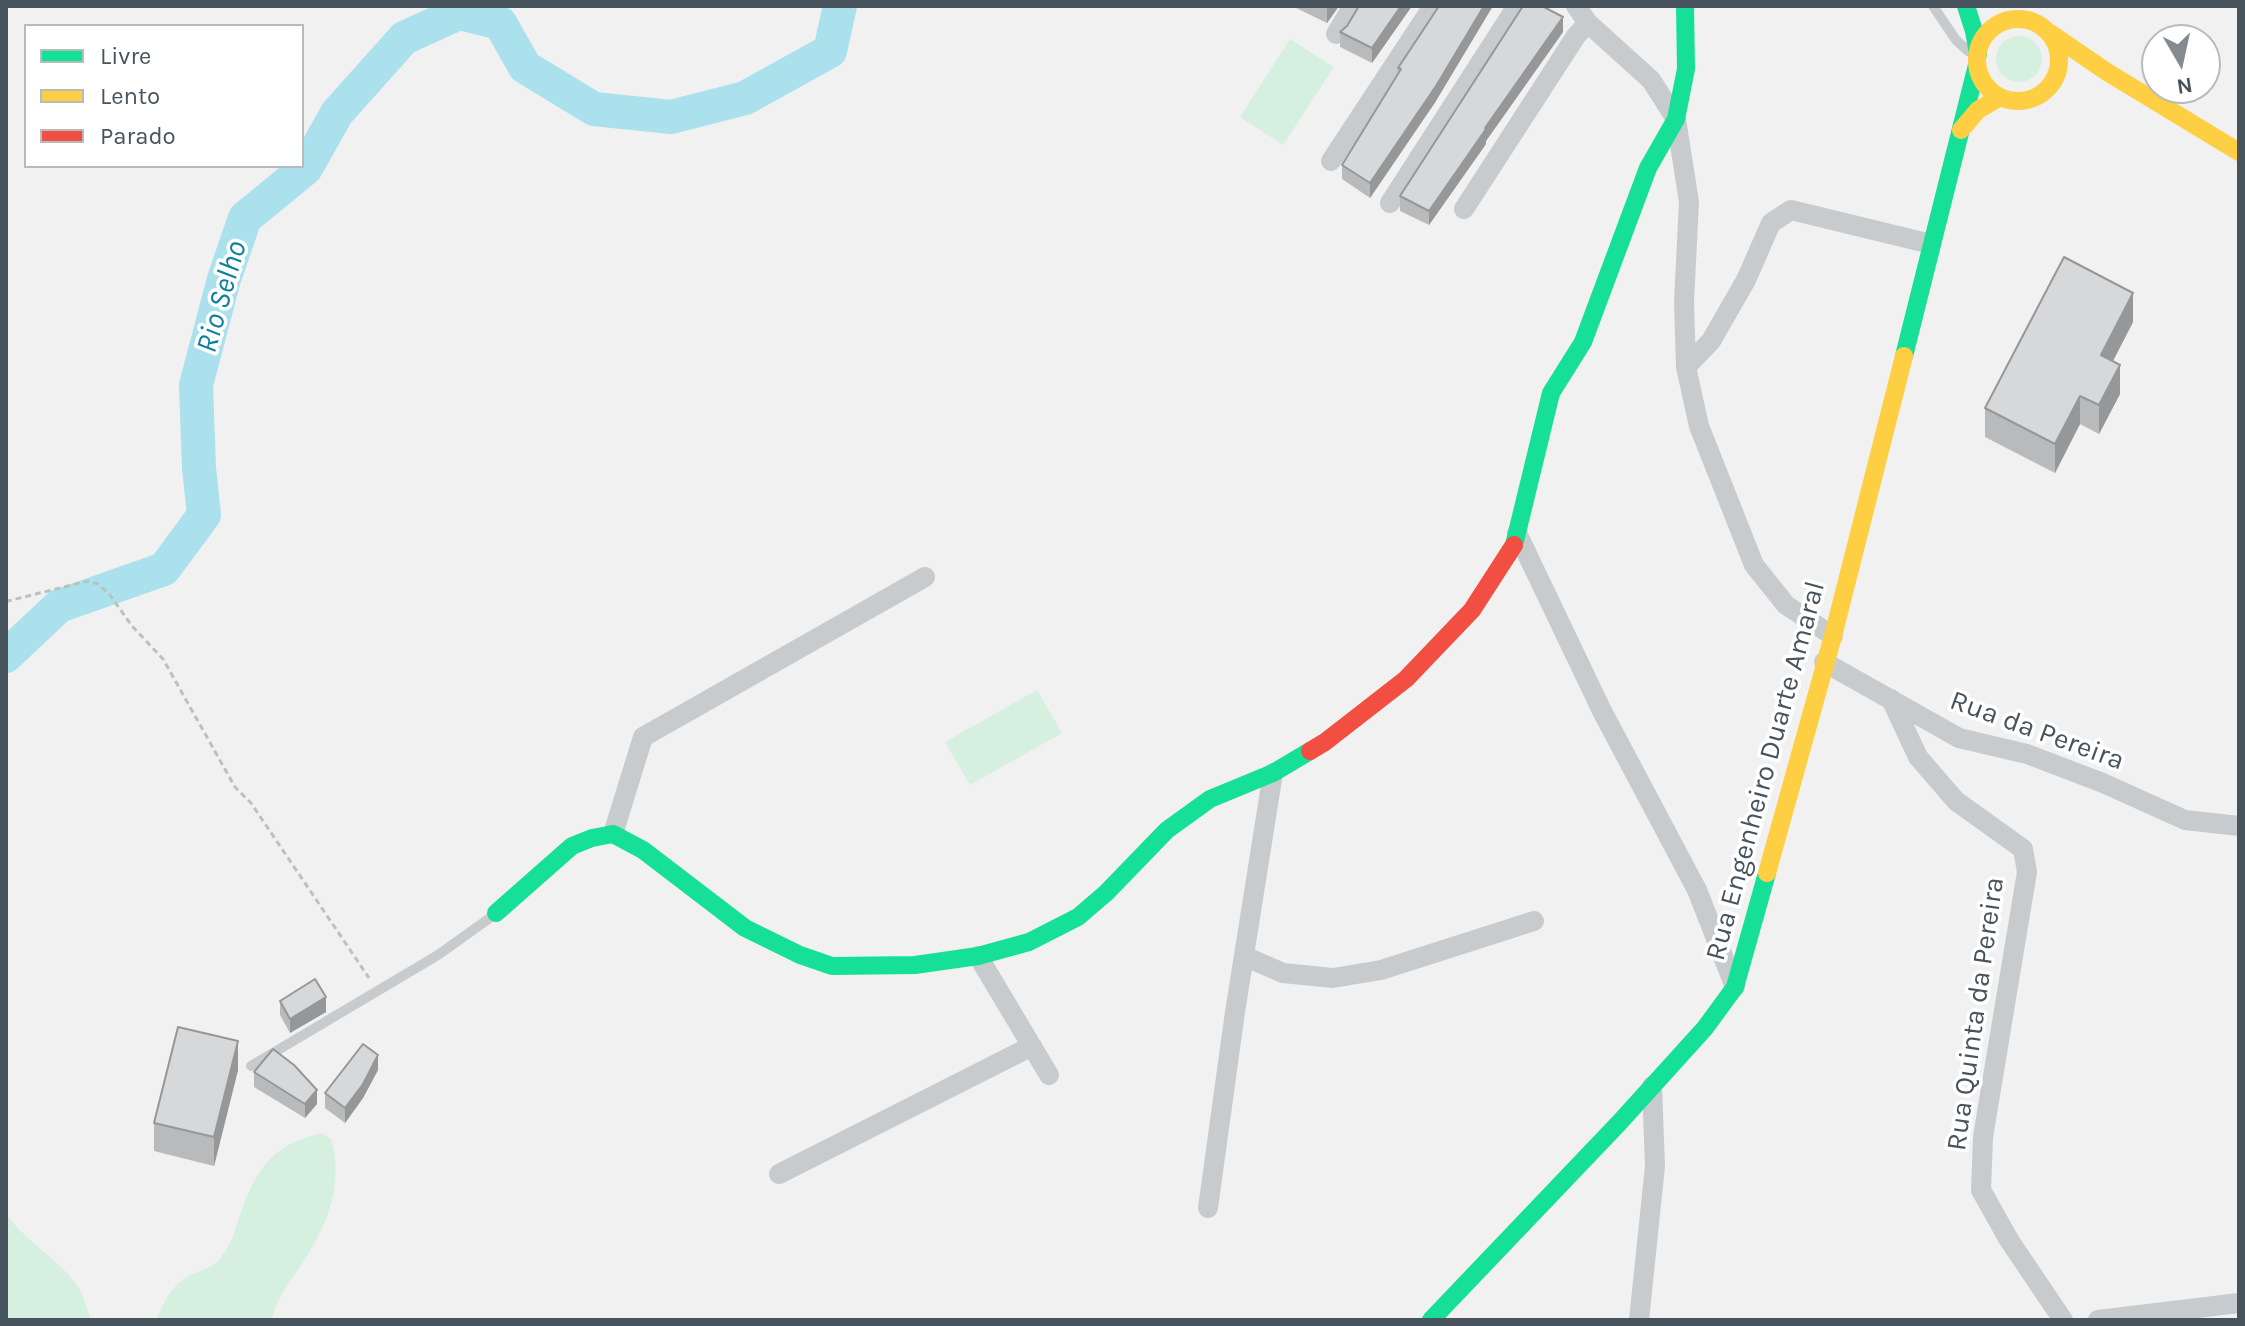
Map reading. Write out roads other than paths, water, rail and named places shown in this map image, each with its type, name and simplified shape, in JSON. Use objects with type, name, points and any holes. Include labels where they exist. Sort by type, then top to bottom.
[{"type":"main road","points":[[496,913],[572,846],[613,834],[643,850],[745,928],[800,955],[832,966],[915,965],[978,956],[1029,942],[1078,917],[1106,893],[1167,830],[1210,799],[1273,773],[1325,742],[1406,679],[1472,610],[1514,545],[1551,393],[1583,342],[1648,168],[1676,119],[1686,69],[1685,6]]},
{"type":"main road","points":[[1966,6],[1974,31],[1981,78],[2000,97],[2026,100],[2046,90],[2053,82],[2059,66],[2058,48],[2050,33]]},
{"type":"main road","points":[[1998,6],[2021,19],[2037,23],[2107,72],[2239,152]]},
{"type":"main road","points":[[1977,60],[1982,40],[1993,28],[2006,20],[2021,19]]},
{"type":"main road","name":"Rua Engenheiro Duarte Amaral","points":[[1431,1320],[1705,1028],[1735,987],[1833,636],[1977,60]]},
{"type":"main road","points":[[2053,82],[2079,73],[2107,72]]},
{"type":"main road","name":"Rua Engenheiro Duarte Amaral","points":[[1959,132],[1986,102],[2000,97]]},
{"type":"street","points":[[1336,34],[1353,6]]},
{"type":"street","points":[[1331,161],[1433,6]]},
{"type":"street","points":[[1390,203],[1517,6]]},
{"type":"street","points":[[1464,209],[1576,36],[1582,15],[1651,80],[1676,119],[1689,202],[1684,302],[1686,367],[1699,426],[1754,565],[1786,605],[1833,636]]},
{"type":"street","points":[[1686,367],[1711,341],[1746,280],[1771,223],[1791,210],[1931,244]]},
{"type":"street","points":[[1517,533],[1602,711],[1697,890],[1735,987]]},
{"type":"street","points":[[613,834],[643,737],[925,577]]},
{"type":"street","name":"Rua da Pereira","points":[[1824,662],[1959,738],[2027,754],[2103,783],[2185,820],[2239,826]]},
{"type":"street","name":"Rua Quinta da Pereira","points":[[1891,699],[1918,757],[1956,801],[2023,849],[2027,872],[1983,1137],[1981,1190],[2009,1240],[2063,1320]]},
{"type":"street","points":[[1208,1208],[1273,773]]},
{"type":"street","points":[[1244,956],[1283,973],[1333,978],[1381,970],[1534,921]]},
{"type":"street","points":[[978,956],[1049,1075]]},
{"type":"street","points":[[779,1174],[1032,1046]]},
{"type":"street","points":[[1639,1320],[1655,1166],[1652,1086]]},
{"type":"street","points":[[2098,1320],[2239,1303]]},
{"type":"lane","points":[[1933,6],[1956,40],[1977,60]]},
{"type":"lane","points":[[251,1066],[438,955],[496,913]]},
{"type":"waterway","name":"Rio Selho","points":[[6,656],[59,606],[164,569],[204,515],[196,385],[224,279],[245,218],[306,168],[337,113],[404,38],[459,13],[500,23],[525,67],[594,109],[671,117],[745,98],[830,51],[840,6]]}]
